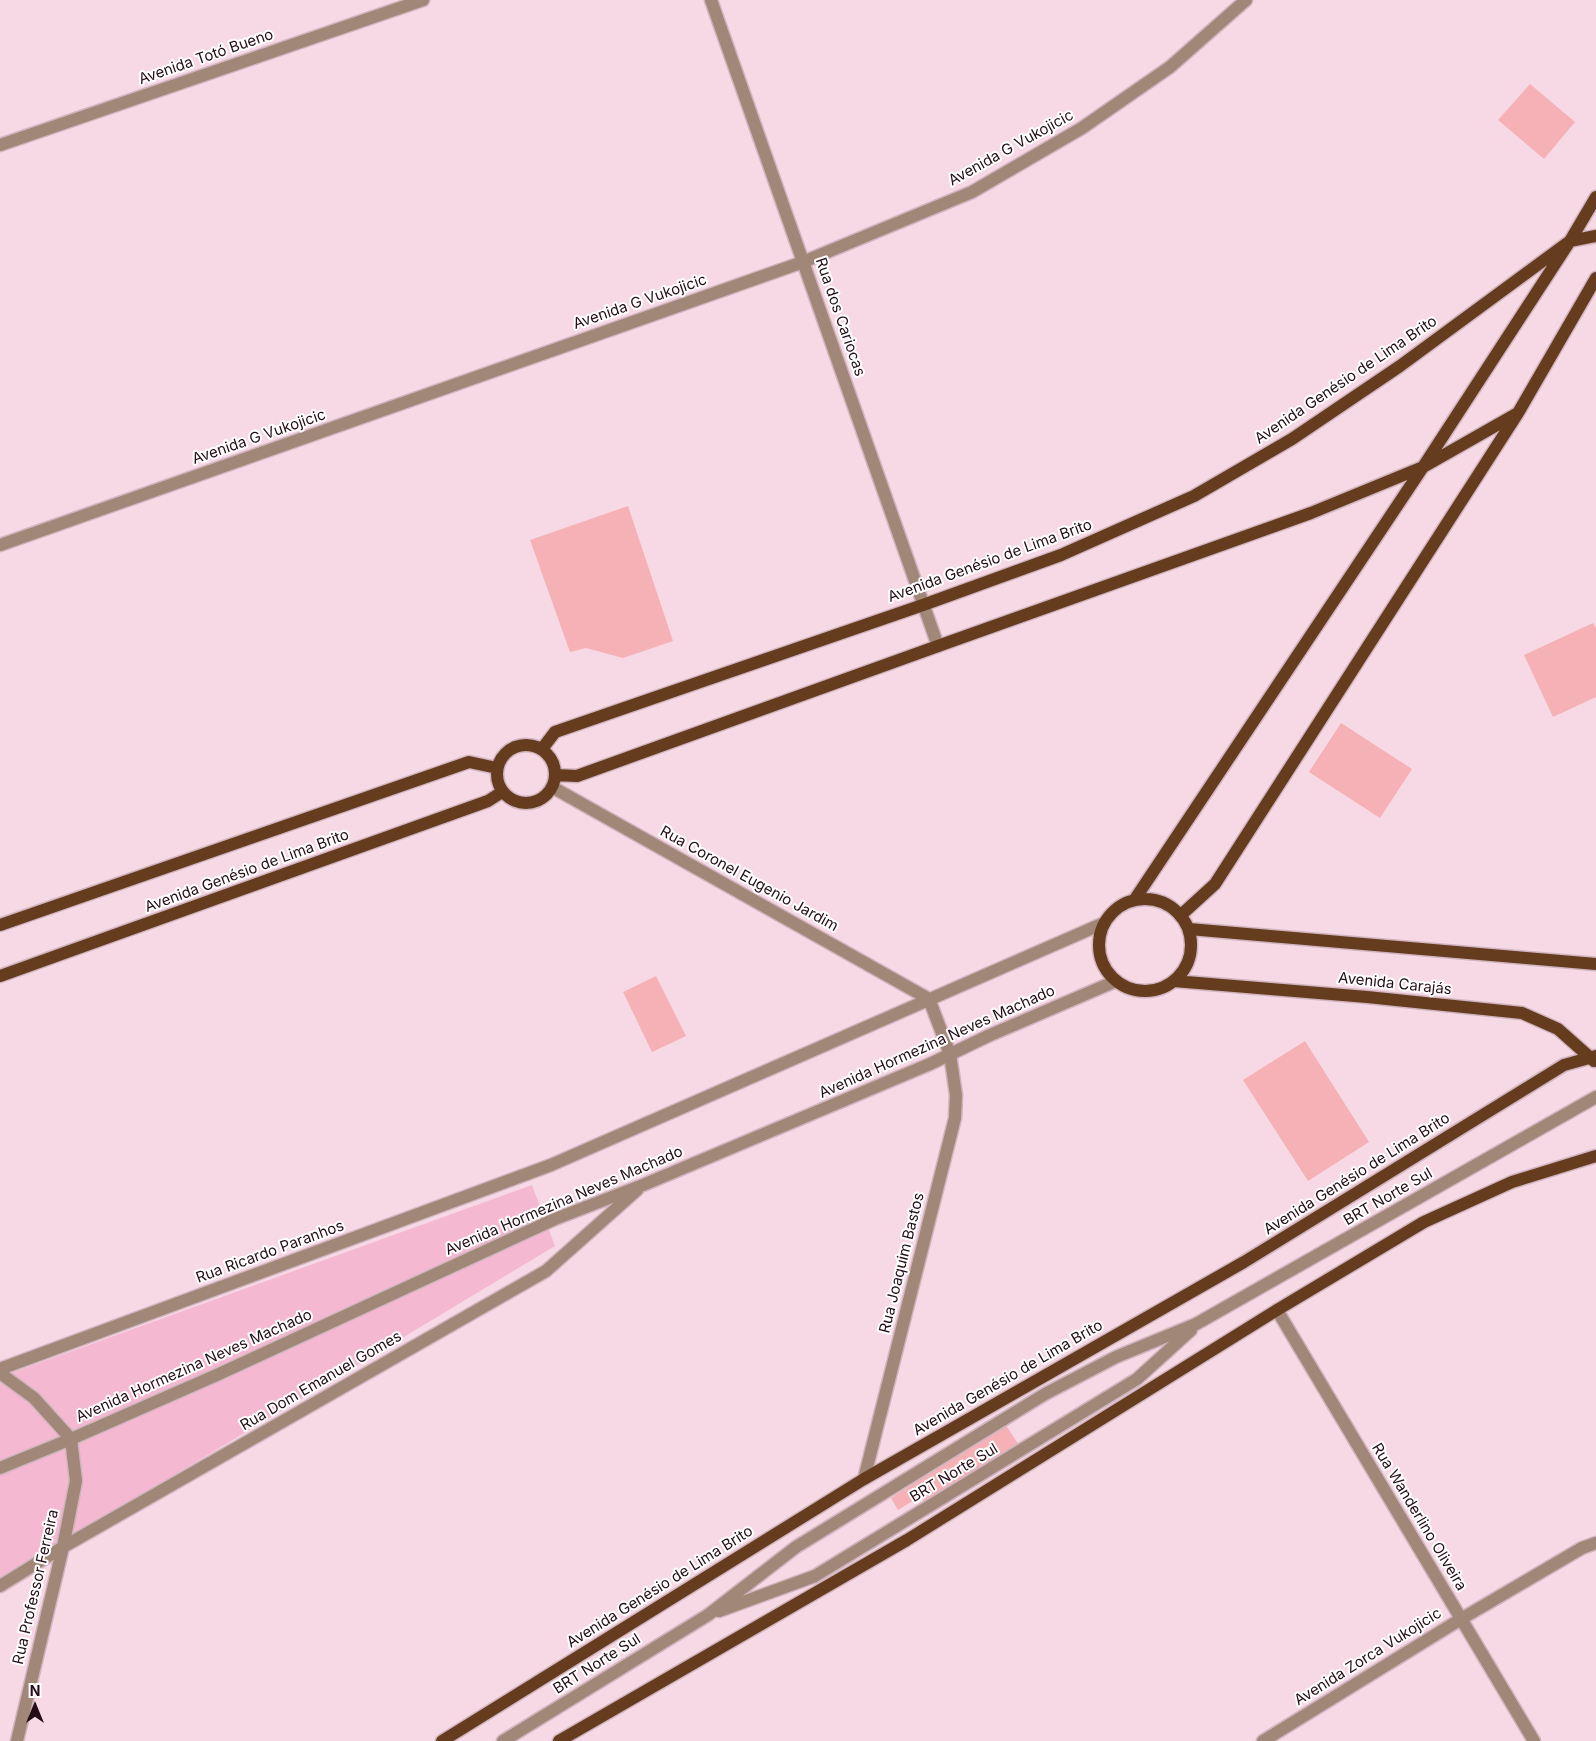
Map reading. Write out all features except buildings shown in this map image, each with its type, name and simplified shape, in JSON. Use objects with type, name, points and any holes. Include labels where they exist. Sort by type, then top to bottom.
[{"type":"main road","points":[[1135,899],[1423,467],[1570,241],[1596,197]]},
{"type":"main road","points":[[1570,241],[1596,236]]},
{"type":"main road","name":"Avenida Genésio de Lima Brito","points":[[542,750],[555,732],[924,605],[1060,555],[1194,496],[1300,434],[1400,366],[1570,241]]},
{"type":"main road","points":[[1181,915],[1215,884],[1518,413],[1596,278]]},
{"type":"main road","points":[[554,781],[577,776],[1311,513],[1423,467],[1518,413]]},
{"type":"main road","points":[[529,744],[542,750],[552,761],[554,781],[542,798],[529,803],[514,800],[502,792],[497,780],[497,768],[503,755],[515,747],[529,744]]},
{"type":"main road","name":"Avenida Genésio de Lima Brito","points":[[0,924],[469,762],[497,768]]},
{"type":"main road","name":"Avenida Genésio de Lima Brito","points":[[0,976],[488,801],[502,792]]},
{"type":"main road","points":[[1135,899],[1152,899],[1168,904],[1181,915],[1189,929],[1191,948],[1186,966],[1174,981],[1156,990],[1136,990],[1116,981],[1103,964],[1098,944],[1104,923],[1117,908],[1135,899]]},
{"type":"main road","points":[[1189,929],[1596,964]]},
{"type":"main road","name":"Avenida Carajás","points":[[1174,981],[1367,997],[1522,1014],[1558,1029],[1594,1059]]},
{"type":"main road","name":"Avenida Genésio de Lima Brito","points":[[442,1741],[864,1479],[1244,1262],[1564,1065],[1594,1059]]},
{"type":"main road","points":[[559,1741],[907,1540],[1277,1310],[1424,1222],[1512,1182],[1596,1156]]},
{"type":"street","name":"Avenida Totó Bueno","points":[[0,145],[401,3],[423,0]]},
{"type":"street","name":"Rua dos Cariocas","points":[[711,0],[938,646]]},
{"type":"street","name":"Avenida G Vukojicic","points":[[0,545],[803,262],[972,192],[1082,128],[1170,67],[1246,0]]},
{"type":"street","name":"Rua Coronel Eugenio Jardim","points":[[554,781],[929,999]]},
{"type":"street","points":[[929,999],[1104,923]]},
{"type":"street","name":"Avenida Hormezina Neves Machado","points":[[0,1468],[228,1370],[555,1219],[643,1184],[950,1054],[1116,981]]},
{"type":"street","name":"Rua Joaquim Bastos","points":[[864,1479],[955,1118],[956,1096],[950,1054],[929,999]]},
{"type":"street","name":"Rua Ricardo Paranhos","points":[[0,1369],[551,1165],[929,999]]},
{"type":"street","name":"BRT Norte Sul","points":[[503,1741],[708,1615],[796,1547],[1045,1394],[1116,1357],[1196,1324],[1596,1097]]},
{"type":"street","name":"Rua Dom Emanuel Gomes","points":[[0,1586],[63,1548],[546,1272],[643,1184]]},
{"type":"street","name":"Rua Wanderlino Oliveira","points":[[1277,1310],[1534,1741]]},
{"type":"street","name":"BRT Norte Sul","points":[[708,1615],[815,1576],[1138,1379],[1196,1324]]},
{"type":"street","points":[[0,1373],[34,1398],[71,1439]]},
{"type":"street","name":"Rua Professor Ferreira","points":[[17,1741],[63,1548],[76,1481],[71,1439]]},
{"type":"street","name":"Avenida Zorca Vukojicic","points":[[1263,1741],[1461,1619],[1582,1548],[1596,1543]]},
{"type":"shaded area","points":[[532,1185],[555,1246],[0,1580],[0,1377]]}]
